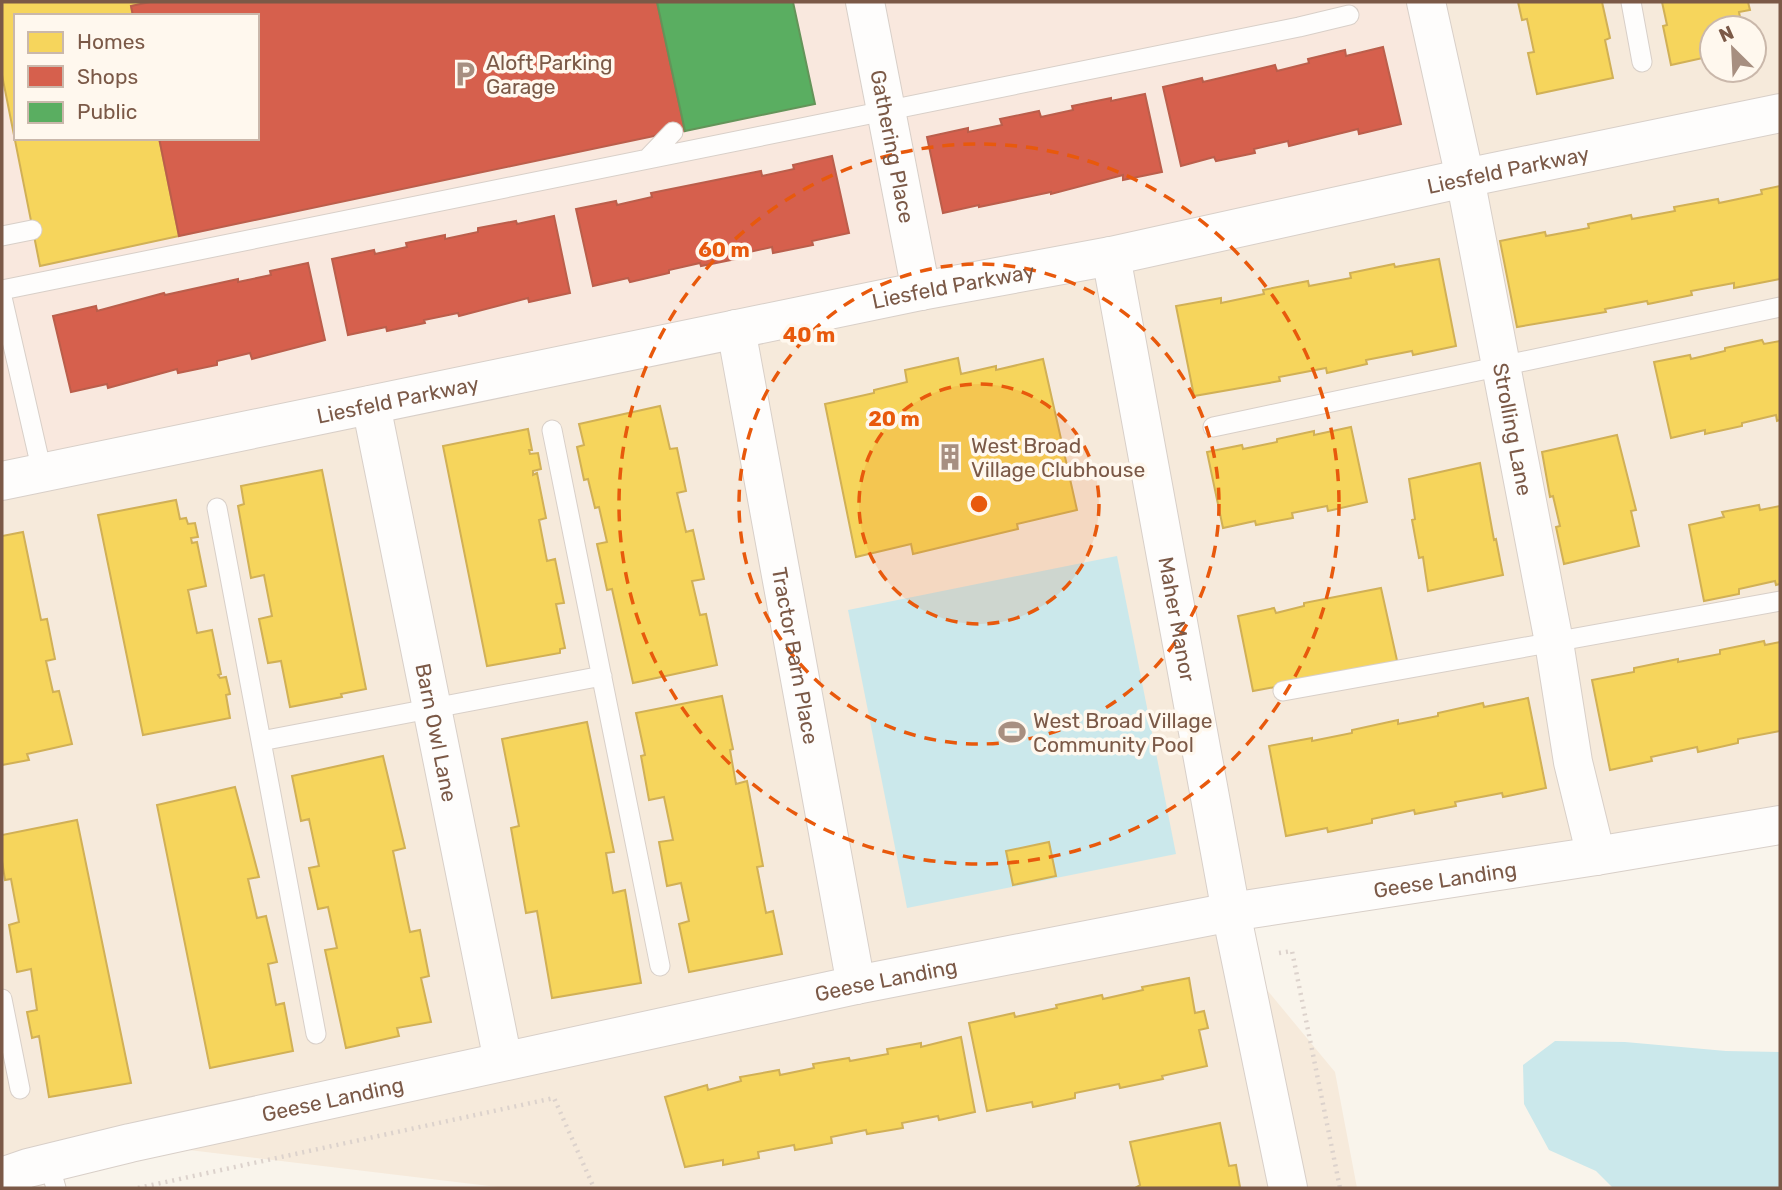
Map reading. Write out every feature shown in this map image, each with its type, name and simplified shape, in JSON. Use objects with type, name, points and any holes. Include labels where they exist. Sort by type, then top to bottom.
[{"type":"street","name":"Gathering Place","points":[[865,2],[921,291]]},
{"type":"street","name":"Strolling Lane","points":[[1426,2],[1465,178],[1554,642],[1573,762],[1596,856]]},
{"type":"street","name":"Liesfeld Parkway","points":[[2,481],[921,291],[1111,256],[1465,178],[1780,113]]},
{"type":"street","name":"Maher Manor","points":[[1111,256],[1231,912],[1288,1188]]},
{"type":"street","name":"Tractor Barn Place","points":[[736,329],[856,985]]},
{"type":"street","name":"Barn Owl Lane","points":[[371,405],[503,1061]]},
{"type":"street","name":"Geese Landing","points":[[2,1177],[53,1176],[503,1061],[856,985],[1231,912],[1780,825]]},
{"type":"lane","points":[[1631,2],[1642,62]]},
{"type":"lane","points":[[2,290],[1349,15]]},
{"type":"lane","points":[[648,158],[673,132]]},
{"type":"lane","points":[[2,236],[33,230]]},
{"type":"lane","points":[[2,297],[42,472]]},
{"type":"lane","points":[[1213,426],[1780,307]]},
{"type":"lane","points":[[552,430],[660,967]]},
{"type":"lane","points":[[217,508],[316,1034]]},
{"type":"lane","points":[[1283,691],[1780,601]]},
{"type":"lane","points":[[261,741],[602,676]]},
{"type":"lane","points":[[2,999],[20,1089]]},
{"type":"path","points":[[138,1188],[554,1098],[594,1188]]},
{"type":"shaded area","points":[[2,2],[1426,2],[1465,178],[2,481]]},
{"type":"shaded area","points":[[1426,2],[1780,2],[1780,825],[1231,912],[1243,961],[1335,1072],[1357,1188],[506,1188],[130,1143],[2,1177],[2,481]]},
{"type":"water","name":"West Broad Village Community Pool","points":[[1117,556],[1176,854],[907,908],[848,610]]},
{"type":"water","points":[[1555,1041],[1625,1042],[1726,1051],[1780,1052],[1780,1188],[1613,1188],[1596,1171],[1549,1150],[1524,1104],[1523,1065]]},
{"type":"building: Homes","points":[[2,2],[150,2],[131,6],[133,14],[14,14],[14,135],[2,75]]},
{"type":"building: Homes","points":[[1518,2],[1602,2],[1610,38],[1605,40],[1613,78],[1537,94],[1528,53],[1534,52],[1527,19],[1522,20]]},
{"type":"building: Homes","points":[[1662,2],[1748,2],[1750,10],[1739,14],[1698,14],[1698,59],[1671,65],[1663,26],[1667,25]]},
{"type":"building: Homes","points":[[15,140],[159,140],[179,236],[40,266]]},
{"type":"building: Homes","points":[[1780,186],[1780,279],[1734,288],[1734,283],[1691,291],[1692,295],[1648,304],[1647,301],[1605,309],[1606,312],[1517,327],[1500,241],[1545,232],[1546,236],[1589,228],[1588,224],[1631,215],[1632,219],[1675,211],[1674,207],[1718,199],[1719,203],[1762,194],[1761,190]]},
{"type":"building: Homes","points":[[1439,259],[1456,346],[1413,355],[1412,351],[1366,360],[1367,364],[1327,373],[1326,368],[1279,377],[1280,381],[1194,396],[1176,306],[1221,298],[1221,303],[1264,294],[1263,290],[1308,281],[1309,286],[1351,278],[1350,273]]},
{"type":"building: Homes","points":[[1762,340],[1764,344],[1780,341],[1780,420],[1777,421],[1776,415],[1742,423],[1742,426],[1705,434],[1705,430],[1671,438],[1654,362],[1690,355],[1691,359]]},
{"type":"building: Homes","name":"West Broad Village Clubhouse","points":[[958,358],[961,374],[996,366],[996,370],[1043,359],[1077,510],[1017,524],[1018,529],[913,554],[911,544],[856,557],[825,404],[907,382],[905,370]]},
{"type":"building: Homes","points":[[660,406],[670,449],[677,448],[686,491],[677,493],[686,532],[693,530],[704,579],[692,581],[700,615],[706,614],[717,665],[633,683],[612,589],[607,590],[597,544],[607,542],[599,507],[595,508],[588,479],[584,480],[577,447],[584,445],[579,424]]},
{"type":"building: Homes","points":[[1351,427],[1367,502],[1328,511],[1327,506],[1292,513],[1293,518],[1256,525],[1255,521],[1223,528],[1207,452],[1242,445],[1243,449],[1314,431],[1314,435]]},
{"type":"building: Homes","points":[[528,429],[532,450],[529,450],[530,454],[538,453],[541,469],[533,471],[533,475],[537,473],[546,518],[539,520],[547,561],[555,559],[564,603],[556,604],[565,648],[560,649],[560,653],[487,666],[443,446]]},
{"type":"building: Homes","points":[[1617,435],[1636,510],[1631,511],[1639,546],[1564,564],[1556,527],[1560,526],[1553,496],[1550,497],[1542,452]]},
{"type":"building: Homes","points":[[1480,463],[1503,575],[1428,591],[1423,557],[1419,558],[1412,520],[1415,519],[1409,479]]},
{"type":"building: Homes","points":[[322,470],[366,689],[341,694],[342,697],[290,707],[281,661],[268,663],[259,619],[272,616],[264,575],[251,578],[238,506],[244,504],[241,486]]},
{"type":"building: Homes","points":[[176,500],[180,519],[186,518],[188,524],[195,523],[198,537],[191,538],[192,543],[197,542],[206,586],[188,590],[197,633],[212,630],[221,674],[218,675],[220,678],[226,677],[230,694],[226,695],[230,718],[143,735],[98,515]]},
{"type":"building: Homes","points":[[1759,505],[1760,510],[1780,506],[1780,584],[1776,585],[1775,581],[1739,589],[1739,594],[1704,601],[1689,525],[1724,517],[1722,512]]},
{"type":"building: Homes","points":[[23,532],[41,620],[47,619],[55,659],[46,661],[53,692],[59,691],[72,744],[27,754],[29,760],[2,765],[2,536]]},
{"type":"building: Homes","points":[[1381,588],[1398,665],[1253,691],[1238,616],[1274,608],[1276,613],[1304,606],[1304,603]]},
{"type":"building: Homes","points":[[1764,641],[1765,645],[1780,642],[1780,731],[1738,739],[1738,743],[1698,752],[1697,747],[1651,757],[1652,761],[1610,770],[1592,680],[1634,672],[1634,668],[1678,659],[1678,662],[1720,654],[1720,650]]},
{"type":"building: Homes","points":[[722,696],[733,749],[730,750],[736,784],[747,781],[763,866],[757,867],[766,913],[773,911],[782,954],[689,972],[679,924],[689,921],[681,883],[667,886],[659,842],[673,840],[664,797],[649,800],[641,756],[645,755],[636,713]]},
{"type":"building: Homes","points":[[1528,698],[1546,788],[1503,797],[1502,793],[1455,802],[1456,806],[1415,814],[1414,810],[1372,819],[1372,823],[1328,832],[1327,828],[1286,836],[1269,746],[1352,733],[1352,730],[1398,720],[1398,724],[1438,716],[1438,713],[1483,703],[1484,707]]},
{"type":"building: Homes","points":[[587,722],[614,852],[606,853],[613,893],[625,890],[641,983],[552,998],[537,911],[526,913],[511,828],[519,826],[502,739]]},
{"type":"building: Homes","points":[[383,756],[405,848],[393,851],[410,932],[420,930],[429,976],[421,978],[431,1022],[397,1028],[399,1036],[346,1048],[325,950],[337,948],[328,907],[318,909],[309,868],[319,866],[309,819],[301,821],[292,776]]},
{"type":"building: Homes","points":[[235,787],[259,877],[248,879],[257,918],[266,916],[277,962],[268,964],[276,1005],[284,1003],[293,1051],[210,1068],[157,805]]},
{"type":"building: Homes","points":[[77,820],[131,1083],[49,1097],[39,1036],[32,1038],[27,1012],[37,1010],[31,969],[17,972],[9,925],[19,922],[11,879],[5,880],[2,835]]},
{"type":"building: Homes","points":[[1049,842],[1056,876],[1013,885],[1006,851]]},
{"type":"building: Homes","points":[[1189,978],[1195,1013],[1204,1011],[1208,1028],[1199,1030],[1207,1066],[1120,1088],[1119,1084],[1075,1093],[1075,1098],[1033,1107],[1032,1102],[987,1111],[969,1023],[1014,1013],[1015,1017],[1102,995],[1103,999],[1143,990],[1142,987]]},
{"type":"building: Homes","points":[[961,1037],[975,1112],[939,1120],[938,1116],[902,1123],[903,1128],[867,1134],[866,1130],[831,1137],[832,1143],[795,1150],[794,1145],[758,1152],[759,1158],[723,1165],[723,1160],[685,1167],[665,1097],[707,1085],[708,1090],[741,1081],[740,1077],[779,1070],[780,1075],[814,1068],[813,1064],[849,1058],[850,1061],[888,1054],[887,1049],[921,1043],[921,1047]]},
{"type":"building: Homes","points":[[1220,1123],[1229,1166],[1236,1165],[1240,1187],[1135,1188],[1140,1185],[1130,1142]]},
{"type":"building: Shops","name":"Aloft Parking Garage","points":[[150,2],[657,2],[685,131],[179,236],[159,140],[259,140],[259,14],[133,14],[131,6]]},
{"type":"building: Shops","points":[[1383,47],[1401,124],[1359,134],[1358,129],[1289,146],[1288,141],[1254,149],[1255,153],[1216,161],[1214,157],[1181,166],[1163,87],[1202,78],[1203,82],[1275,65],[1277,71],[1309,63],[1308,59],[1345,50],[1346,56]]},
{"type":"building: Shops","points":[[1145,94],[1162,172],[1123,180],[1123,175],[1051,194],[943,213],[927,137],[968,128],[968,132],[1002,125],[1000,119],[1039,111],[1041,117],[1073,110],[1072,106]]},
{"type":"building: Shops","points":[[832,156],[849,233],[812,241],[813,245],[773,253],[772,247],[740,254],[741,258],[701,266],[700,263],[630,282],[628,278],[593,286],[576,209],[616,201],[617,205],[652,197],[651,193],[761,171],[762,176]]},
{"type":"building: Shops","points":[[554,216],[570,293],[529,302],[528,298],[459,316],[458,313],[424,320],[425,323],[387,331],[386,327],[348,335],[332,259],[374,250],[375,254],[407,247],[406,243],[445,235],[445,239],[478,232],[478,228],[516,221],[517,224]]},
{"type":"building: Shops","points":[[308,263],[325,340],[252,359],[250,353],[217,361],[217,365],[178,373],[177,369],[108,388],[107,384],[71,392],[53,316],[96,306],[97,311],[164,293],[165,295],[238,279],[238,282],[271,275],[270,271]]},
{"type":"building: Public","points":[[657,2],[793,2],[815,104],[685,131]]},
{"type":"place","name":"Aloft Parking Garage","points":[[465,74]]},
{"type":"place","name":"West Broad Village Clubhouse","points":[[950,457]]},
{"type":"place","name":"West Broad Village Community Pool","points":[[1012,732]]}]
